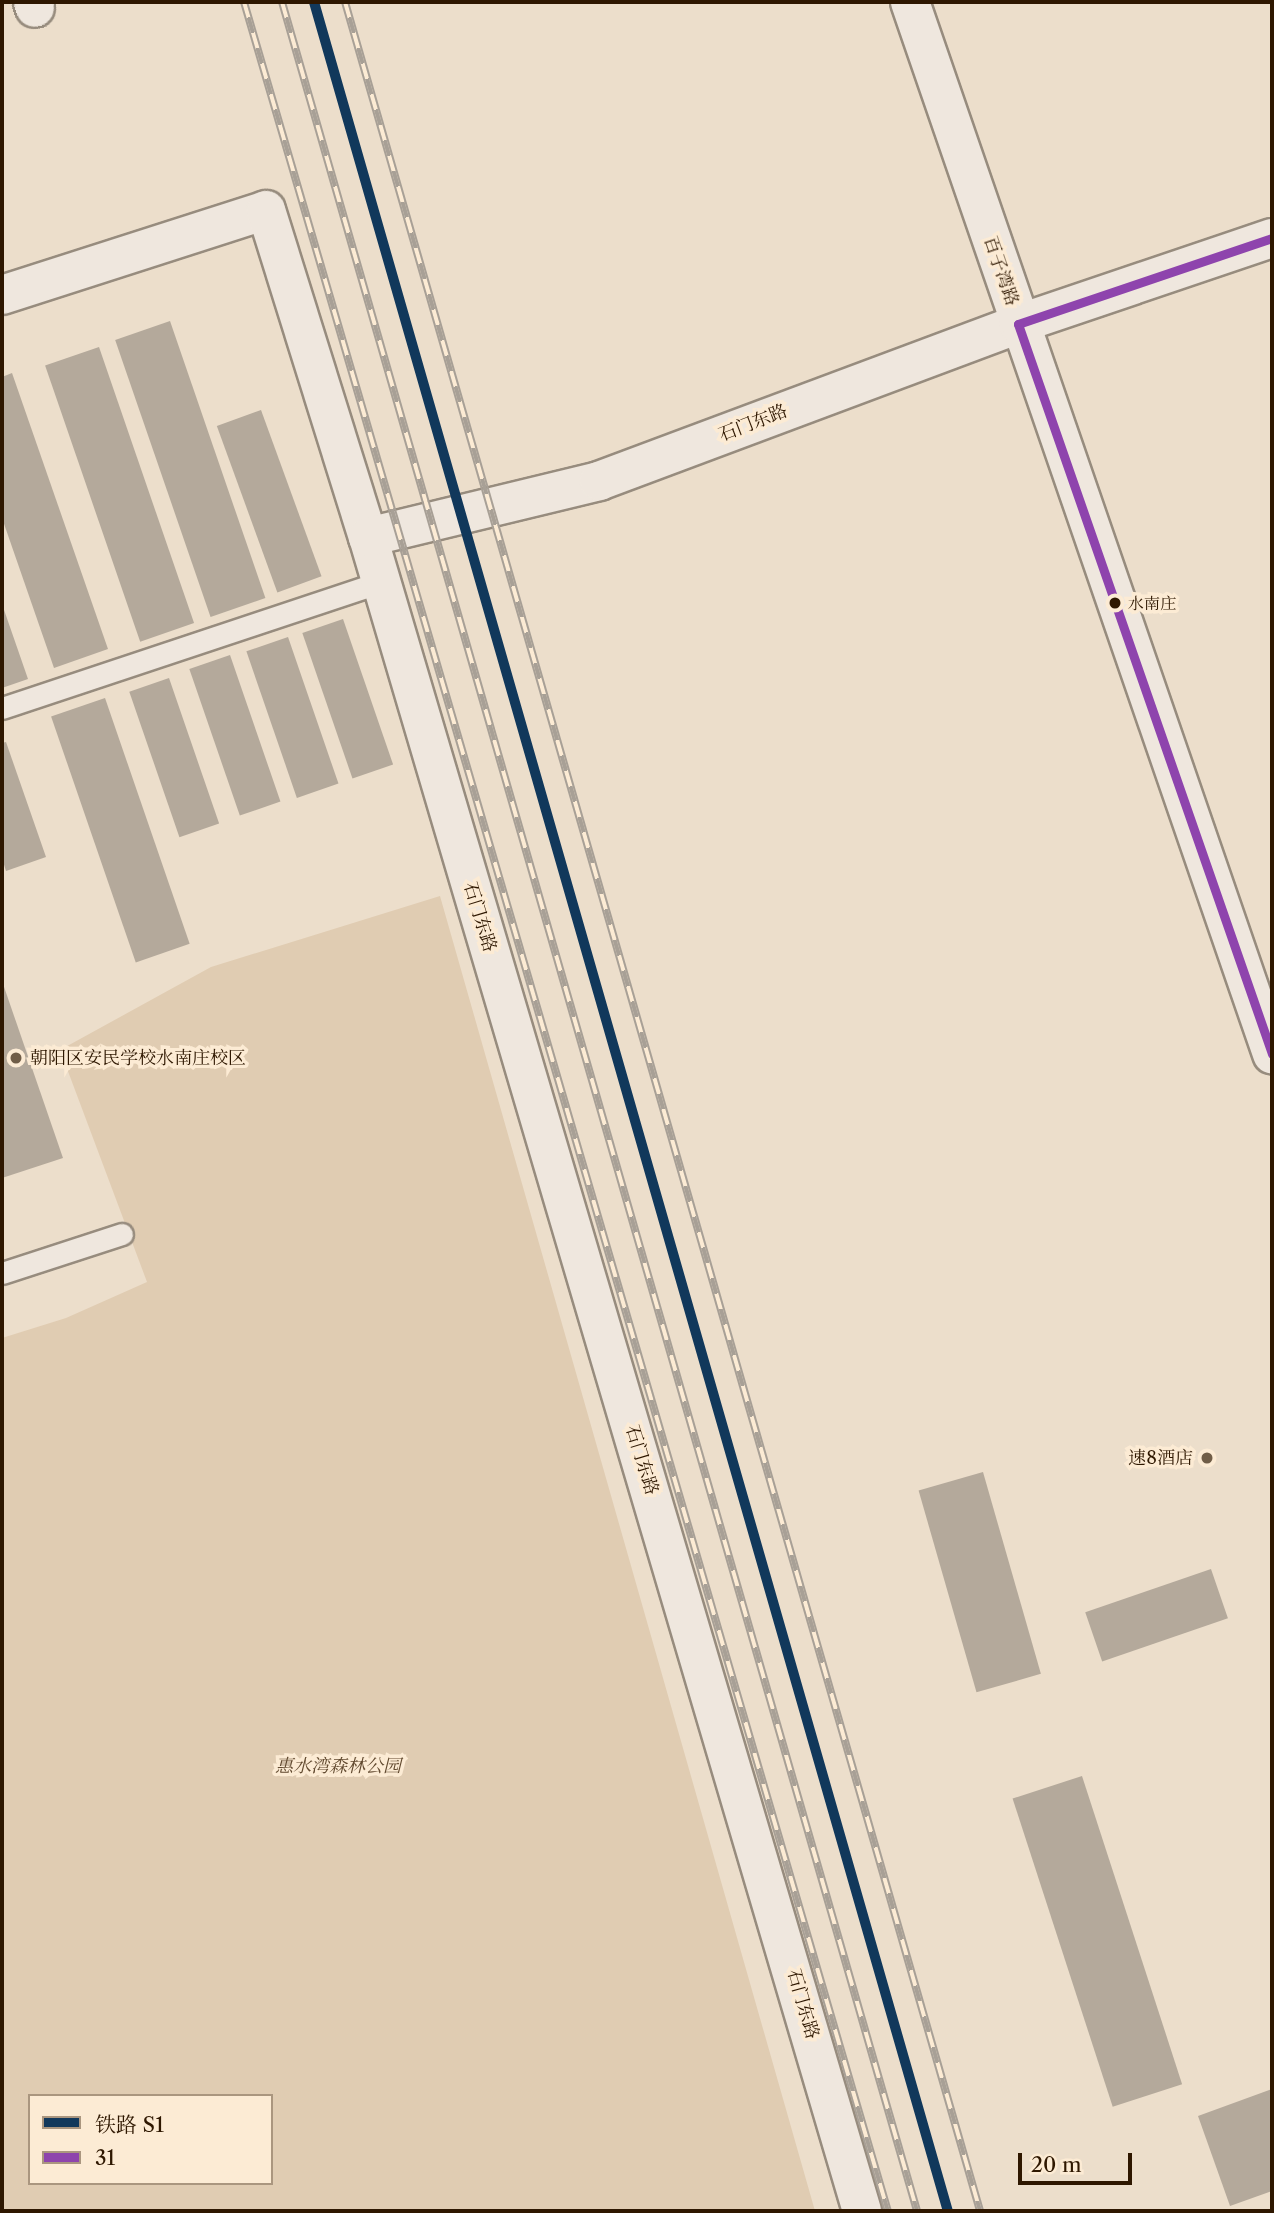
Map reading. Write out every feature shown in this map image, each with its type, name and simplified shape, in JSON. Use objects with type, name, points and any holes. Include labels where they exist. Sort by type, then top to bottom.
[{"type":"street","name":"百子湾路","points":[[910,2],[1018,324],[1272,1054]]},
{"type":"street","points":[[2,295],[267,210],[368,537]]},
{"type":"street","name":"石门东路","points":[[862,2211],[368,537],[599,481],[1018,324],[1272,238]]},
{"type":"lane","points":[[2,708],[381,582]]},
{"type":"lane","points":[[2,1273],[122,1234]]},
{"type":"green space","name":"惠水湾森林公园","points":[[440,896],[815,2211],[2,2211],[2,1338],[66,1318],[147,1282],[60,1050],[211,967]]},
{"type":"building","points":[[170,321],[265,598],[211,617],[115,340]]},
{"type":"building","points":[[99,347],[194,623],[140,642],[45,366]]},
{"type":"building","points":[[12,373],[108,649],[54,668],[2,518],[2,377]]},
{"type":"building","points":[[261,410],[322,576],[277,592],[217,426]]},
{"type":"building","points":[[2,604],[28,679],[2,688]]},
{"type":"building","points":[[343,619],[393,765],[352,779],[302,633]]},
{"type":"building","points":[[288,637],[338,784],[297,798],[246,651]]},
{"type":"building","points":[[230,655],[280,802],[240,816],[189,669]]},
{"type":"building","points":[[169,678],[219,824],[179,837],[129,692]]},
{"type":"building","points":[[105,698],[190,944],[136,962],[51,717]]},
{"type":"building","points":[[6,742],[46,857],[6,871],[2,858],[2,743]]},
{"type":"building","name":"朝阳区安民学校水南庄校区","points":[[2,981],[63,1158],[2,1178]]},
{"type":"building","points":[[983,1472],[1041,1674],[976,1692],[919,1490]]},
{"type":"building","points":[[1211,1569],[1228,1618],[1102,1661],[1085,1612]]},
{"type":"building","points":[[1082,1776],[1182,2084],[1113,2107],[1013,1799]]},
{"type":"building","points":[[1272,2089],[1272,2191],[1230,2206],[1198,2116]]},
{"type":"railway","points":[[244,2],[888,2211]]},
{"type":"railway","points":[[282,2],[917,2211]]},
{"type":"railway","points":[[345,2],[980,2211]]},
{"type":"rail line","name":"S1","points":[[314,2],[948,2211]]},
{"type":"transit line","name":"31","points":[[1018,324],[1272,238]]},
{"type":"transit line","name":"31","points":[[1018,324],[1272,1054]]},
{"type":"place","name":"水南庄","points":[[1115,603]]},
{"type":"place","name":"朝阳区安民学校水南庄校区","points":[[16,1058]]},
{"type":"place","name":"速8酒店","points":[[1207,1458]]}]
